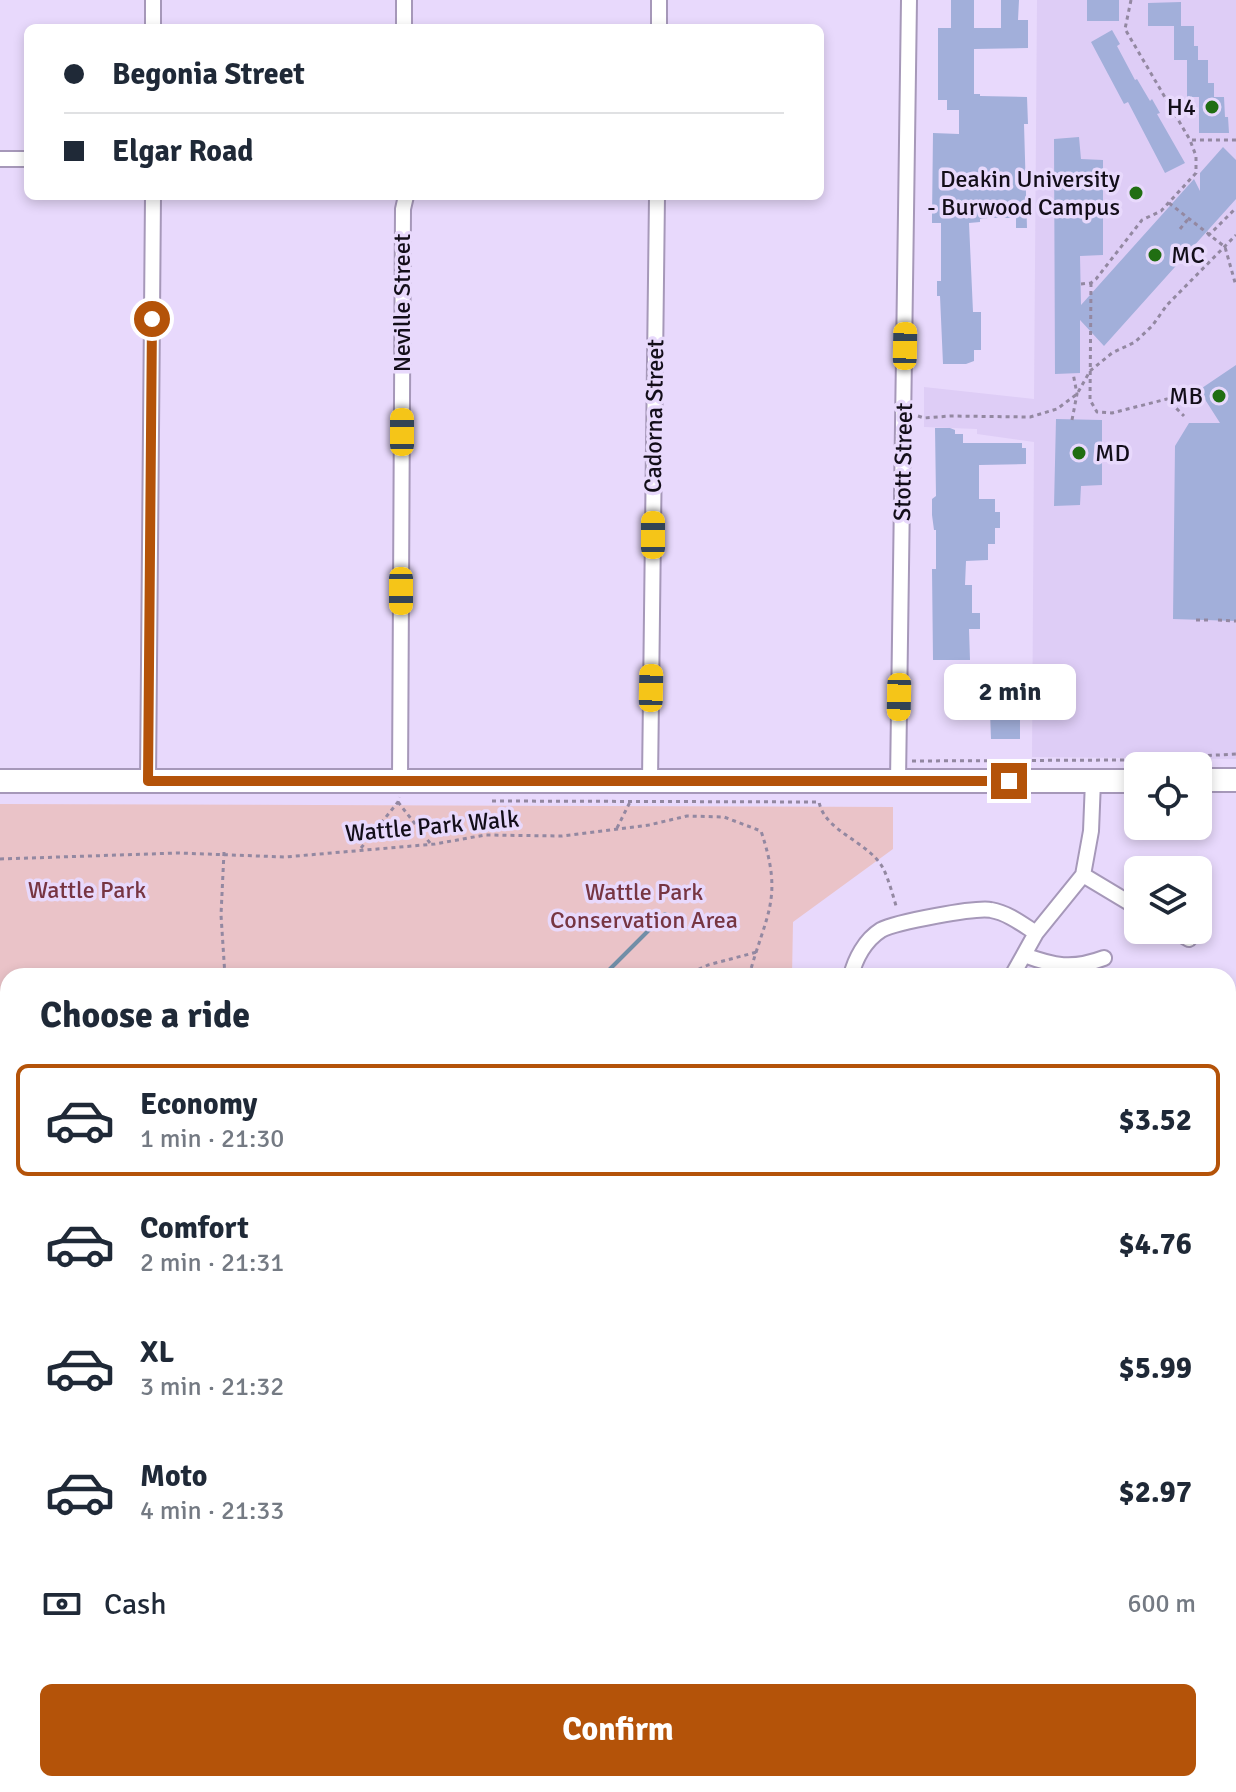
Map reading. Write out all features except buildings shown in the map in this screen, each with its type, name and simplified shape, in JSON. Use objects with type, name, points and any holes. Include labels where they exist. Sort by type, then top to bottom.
[{"type":"main road","points":[[0,781],[148,781],[399,792],[898,771],[1124,781]]},
{"type":"main road","points":[[1212,779],[1233,778]]},
{"type":"street","points":[[153,0],[153,24]]},
{"type":"street","points":[[404,0],[404,24]]},
{"type":"street","points":[[659,0],[659,24]]},
{"type":"street","name":"Stott Street","points":[[898,771],[909,0]]},
{"type":"street","points":[[0,159],[24,159]]},
{"type":"street","points":[[148,781],[153,200]]},
{"type":"street","name":"Neville Street","points":[[399,792],[402,200]]},
{"type":"street","name":"Cadorna Street","points":[[645,781],[657,200]]},
{"type":"street","points":[[1017,968],[1036,933],[1083,875],[1091,831],[1093,781]]},
{"type":"street","points":[[1083,875],[1124,900]]},
{"type":"street","points":[[854,968],[863,947],[881,931],[902,924],[990,909],[1009,916],[1036,933]]},
{"type":"street","points":[[1024,955],[1052,966],[1083,966],[1104,958]]},
{"type":"path","points":[[1131,0],[1125,29],[1190,140],[1196,156],[1196,173],[1161,211],[1142,220],[1091,283],[1090,400],[1097,412],[1112,413],[1167,399],[1184,416]]},
{"type":"path","points":[[1190,140],[1236,140]]},
{"type":"path","points":[[1169,203],[1225,247],[1236,286]]},
{"type":"path","points":[[1208,236],[1236,208]]},
{"type":"path","points":[[1180,229],[1189,218]]},
{"type":"path","points":[[1072,420],[1077,394],[1090,371],[1112,353],[1135,342],[1236,235]]},
{"type":"path","points":[[1081,284],[1091,283]]},
{"type":"path","points":[[1073,373],[1077,394]]},
{"type":"path","points":[[904,409],[924,418],[1030,417],[1057,409],[1077,394]]},
{"type":"path","points":[[1196,620],[1212,620]]},
{"type":"path","points":[[1218,620],[1236,621]]},
{"type":"path","points":[[898,771],[1236,754]]},
{"type":"path","points":[[617,829],[629,802],[645,781]]},
{"type":"path","points":[[359,850],[399,792],[431,844]]},
{"type":"path","points":[[491,801],[819,802],[821,812],[882,866],[902,924]]},
{"type":"path","name":"Wattle Park Walk","points":[[0,859],[224,852],[285,857],[431,844],[485,835],[562,836],[649,825],[687,816],[724,817],[761,831],[769,855],[773,878],[771,910],[752,968]]},
{"type":"path","points":[[224,852],[221,915],[224,968]]},
{"type":"path","points":[[701,968],[757,952]]},
{"type":"shaded area","name":"Deakin University - Burwood Campus","points":[[1037,0],[1236,0],[1236,759],[1212,759],[1212,752],[1124,752],[1124,758],[1032,757],[1034,442],[977,434],[977,429],[924,427],[924,387],[1034,399]]},
{"type":"green space","name":"Wattle Park","points":[[0,804],[893,807],[893,849],[793,922],[792,968],[0,968]]},
{"type":"waterway","points":[[611,968],[665,914]]},
{"type":"place","name":"H4","points":[[1212,107]]},
{"type":"place","name":"Deakin University - Burwood Campus","points":[[1136,193]]},
{"type":"place","name":"MC","points":[[1155,255]]},
{"type":"place","name":"MB","points":[[1219,396]]},
{"type":"place","name":"MD","points":[[1079,453]]},
{"type":"route","points":[[152,319],[148,781],[1009,781]]},
{"type":"park label","name":"Wattle Park Conservation Area","points":[[644,906]]}]
